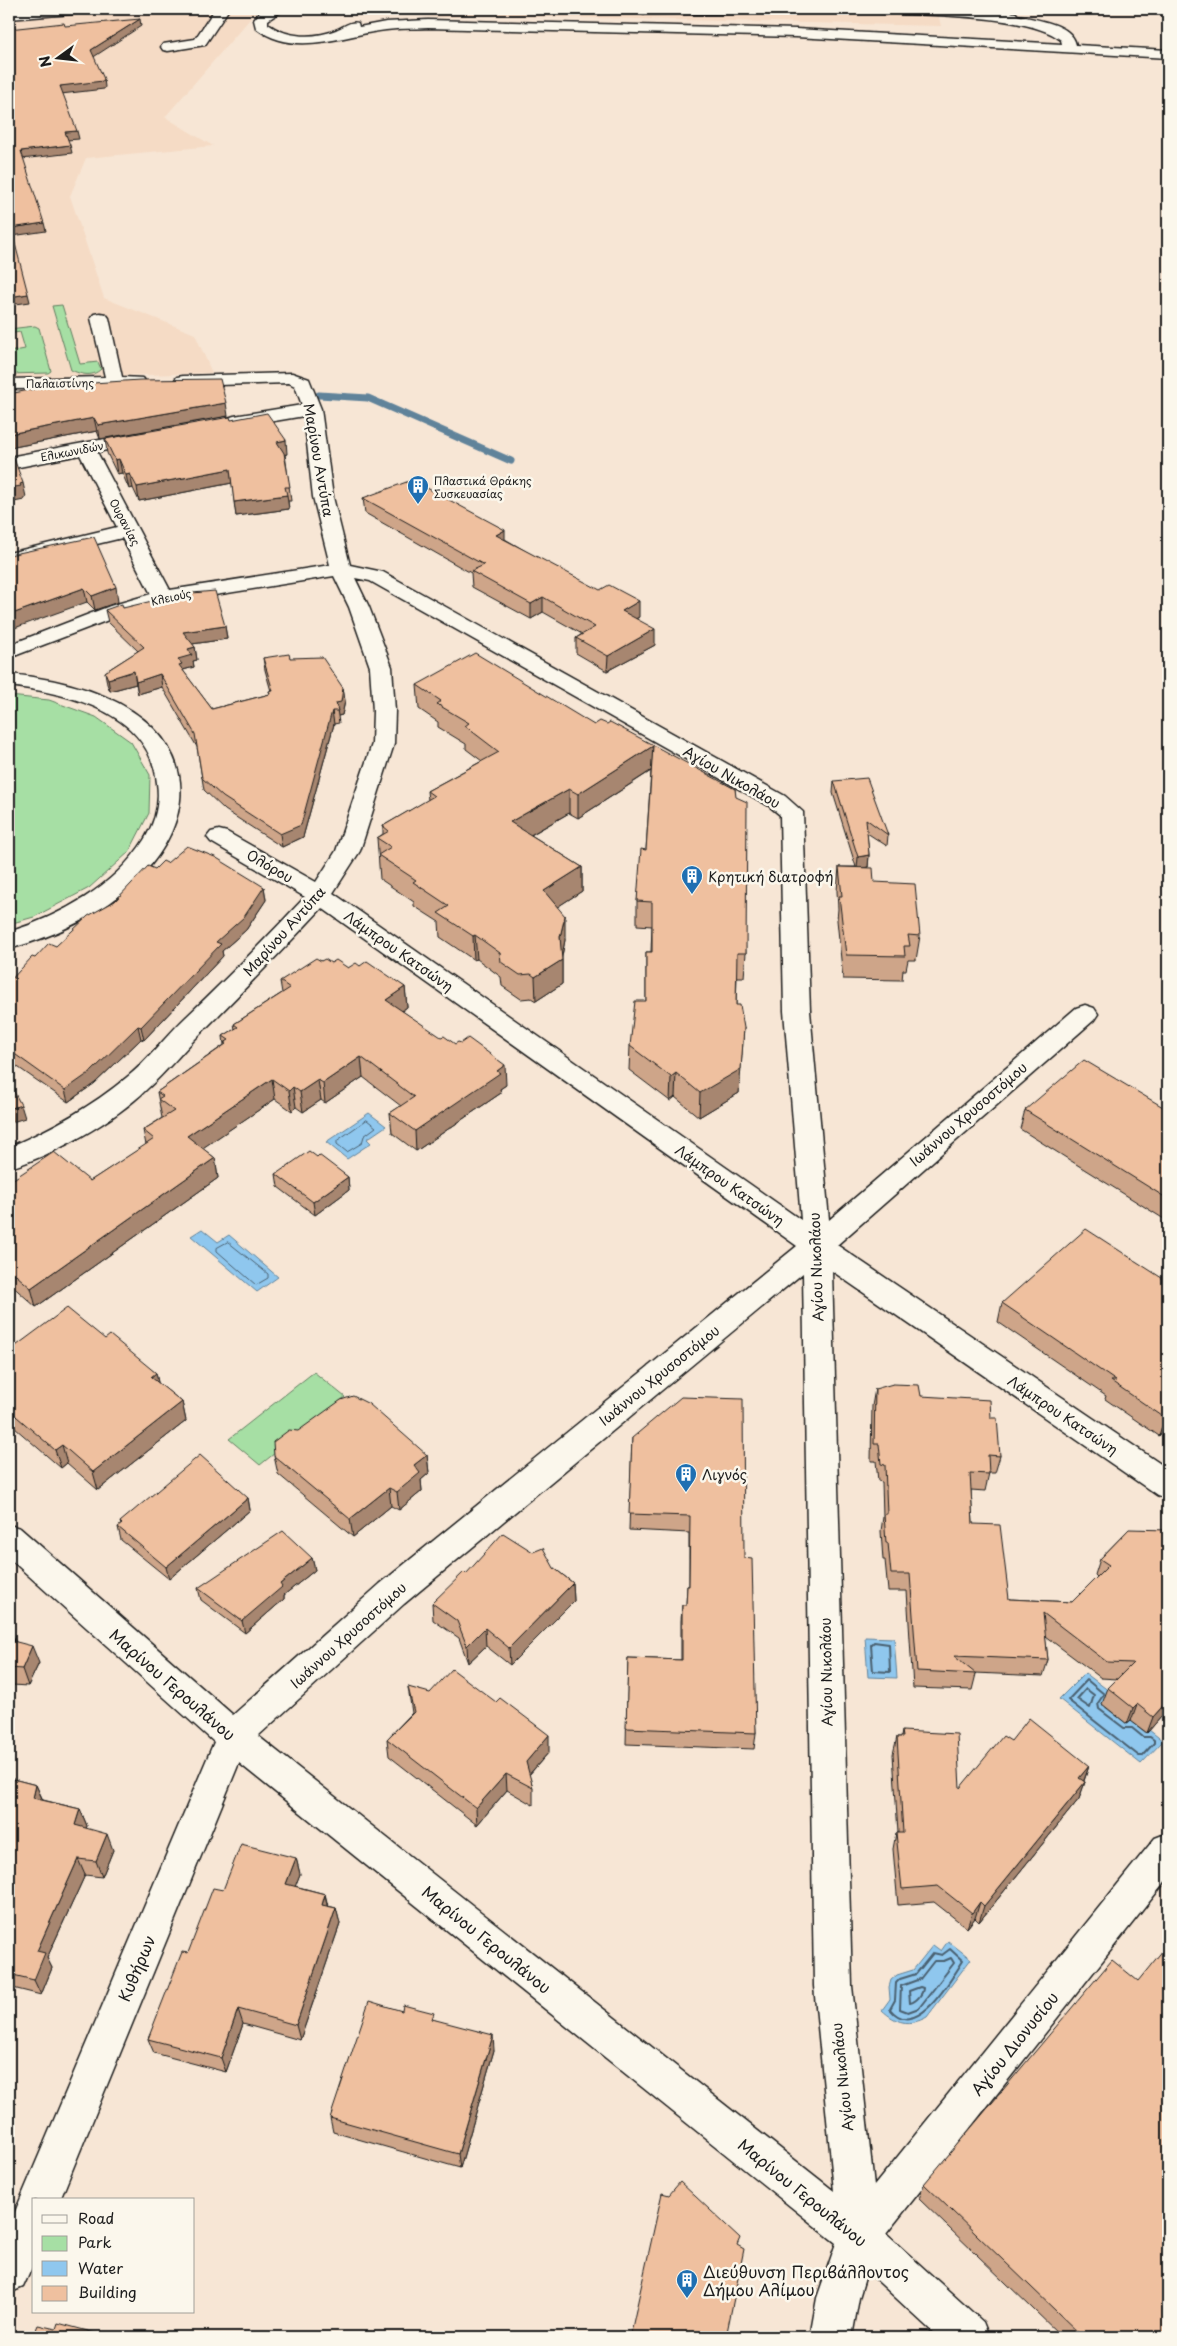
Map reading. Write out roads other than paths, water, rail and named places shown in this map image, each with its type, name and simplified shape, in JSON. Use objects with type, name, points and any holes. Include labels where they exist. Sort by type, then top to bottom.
[{"type":"street","points":[[9,15],[43,10],[84,9]]},
{"type":"street","points":[[168,47],[200,42],[222,9]]},
{"type":"street","points":[[259,9],[277,9]]},
{"type":"street","points":[[277,9],[266,14],[261,20],[261,26],[271,33],[290,38],[306,39],[386,26]]},
{"type":"street","points":[[643,10],[735,9]]},
{"type":"street","points":[[881,9],[909,9],[930,13],[1009,13]]},
{"type":"street","points":[[970,9],[1009,13],[1053,28],[1069,43]]},
{"type":"street","points":[[337,35],[356,25],[356,16],[362,23],[386,26],[428,24],[796,33],[1069,43],[1168,54]]},
{"type":"street","points":[[100,318],[115,382]]},
{"type":"street","name":"Παλαιστίνης","points":[[9,384],[292,378]]},
{"type":"street","name":"Μαρίνου Αντύπα","points":[[9,1158],[50,1141],[101,1111],[137,1084],[184,1034],[264,956],[320,895],[348,851],[373,780],[383,744],[384,711],[381,667],[359,607],[341,569],[323,497],[312,409],[303,383],[292,378]]},
{"type":"street","points":[[214,426],[312,409]]},
{"type":"street","name":"Ελικωνιδών","points":[[9,463],[164,434]]},
{"type":"street","name":"Ουρανίας","points":[[86,448],[163,596]]},
{"type":"street","points":[[9,559],[129,530]]},
{"type":"street","name":"Κλειούς","points":[[9,652],[117,610],[163,596],[341,569]]},
{"type":"street","name":"Αγίου Νικολάου","points":[[341,569],[376,576],[777,801],[790,812],[794,826],[797,1011],[816,1246],[833,1986],[859,2236]]},
{"type":"street","points":[[9,680],[56,686],[86,695],[114,707],[136,723],[154,741],[165,761],[170,784],[169,807],[163,827],[153,846],[138,865],[97,900],[49,926],[9,942]]},
{"type":"street","name":"Ολόρου","points":[[219,837],[320,895]]},
{"type":"street","name":"Λάμπρου Κατσώνη","points":[[320,895],[816,1246],[1168,1486]]},
{"type":"street","name":"Ιωάννου Χρυσοστόμου","points":[[233,1737],[392,1594],[816,1246],[1085,1014]]},
{"type":"street","name":"Μαρίνου Γερουλάνου","points":[[9,1538],[233,1737],[859,2236],[968,2337]]},
{"type":"street","name":"Κυθήρων","points":[[41,2198],[233,1737]]},
{"type":"street","name":"Αγίου Διονυσίου","points":[[859,2236],[1168,1850]]},
{"type":"street","points":[[9,2273],[32,2219]]},
{"type":"street","points":[[831,2337],[838,2298],[859,2236]]},
{"type":"water","points":[[369,1113],[386,1126],[367,1139],[371,1143],[347,1159],[326,1142]]},
{"type":"water","points":[[202,1229],[218,1242],[229,1235],[278,1277],[257,1292],[191,1236]]},
{"type":"water","points":[[865,1637],[894,1638],[897,1678],[868,1677]]},
{"type":"water","points":[[1085,1673],[1113,1694],[1102,1705],[1127,1724],[1131,1721],[1146,1733],[1149,1730],[1163,1741],[1141,1764],[1059,1699]]},
{"type":"water","points":[[948,1941],[971,1959],[927,2017],[909,2023],[898,2021],[882,2010],[890,1999],[889,1987],[891,1980],[897,1975],[913,1970],[933,1945],[941,1951]]},
{"type":"waterway","points":[[319,395],[368,398],[511,461]]},
{"type":"place","name":"Πλαστικά Θράκης Συσκευασίας","points":[[418,505]]},
{"type":"place","name":"Κρητική διατροφή","points":[[692,895]]},
{"type":"place","name":"Λιγνός","points":[[686,1493]]},
{"type":"place","name":"Διεύθυνση Περιβάλλοντος Δήμου Αλίμου","points":[[687,2299]]}]
